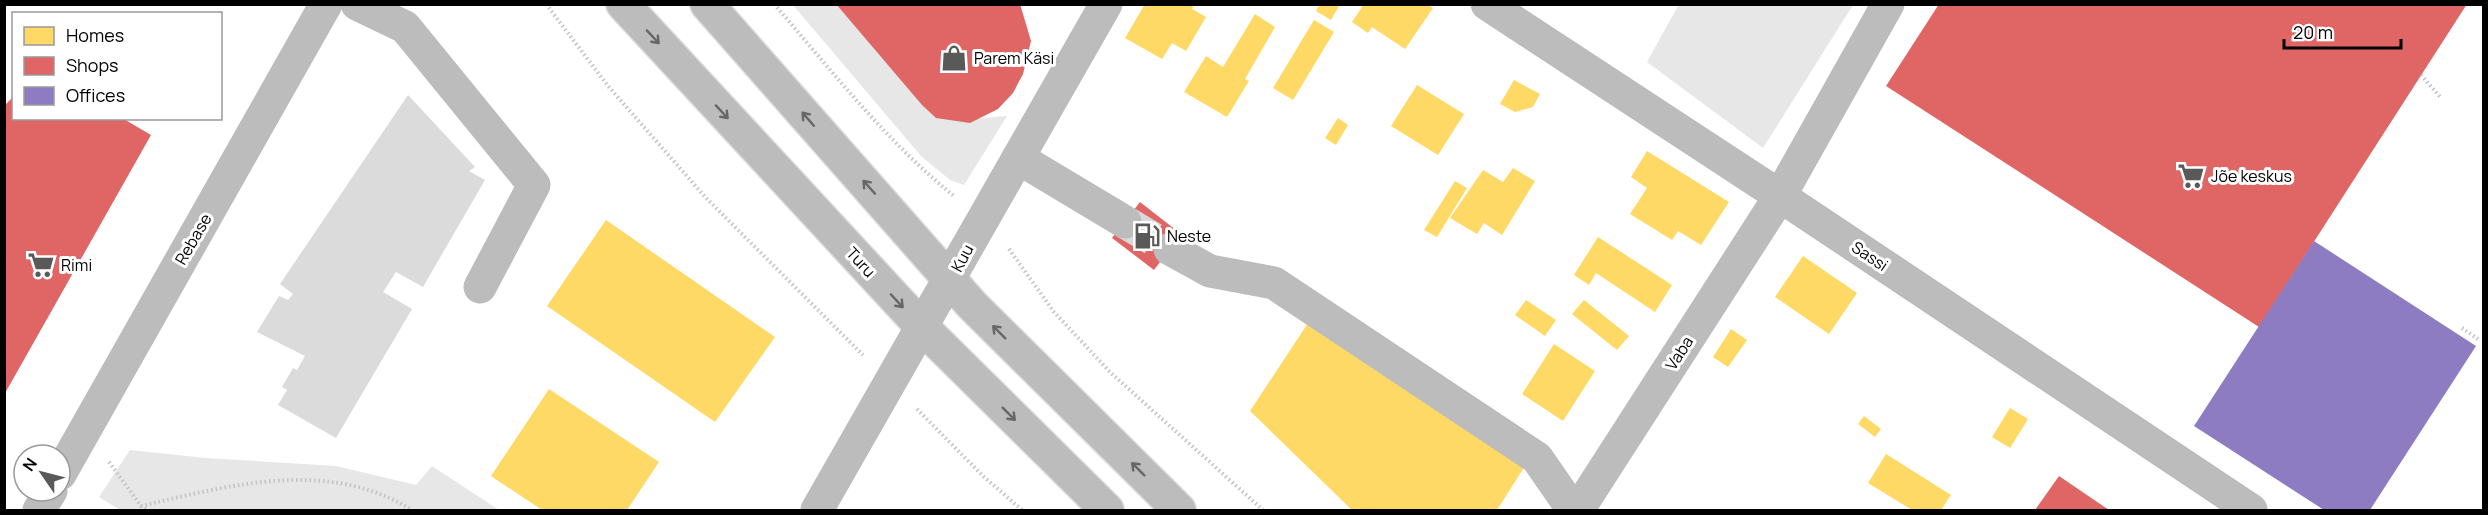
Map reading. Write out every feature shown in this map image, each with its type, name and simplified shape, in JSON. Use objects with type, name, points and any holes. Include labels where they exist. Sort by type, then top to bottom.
[{"type":"street","name":"Rebase","points":[[72,453],[326,4]]},
{"type":"street","points":[[357,4],[405,27],[534,185],[480,286]]},
{"type":"street","name":"Turu","points":[[623,4],[923,328],[1107,510]]},
{"type":"street","points":[[707,4],[972,305],[1179,510]]},
{"type":"street","name":"Kuu","points":[[817,510],[1106,4]]},
{"type":"street","name":"Sassi","points":[[1487,4],[2251,510]]},
{"type":"street","name":"Vaba","points":[[1575,510],[1780,196],[1888,4]]},
{"type":"street","points":[[1018,158],[1125,222]]},
{"type":"street","points":[[1170,249],[1210,272],[1274,283],[1537,458],[1575,510]]},
{"type":"path","points":[[546,4],[608,86],[707,199],[983,476],[1022,510]]},
{"type":"path","points":[[774,4],[918,167],[982,219],[1008,247],[1054,312],[1111,373],[1263,510]]},
{"type":"path","points":[[2421,75],[2441,98]]},
{"type":"path","points":[[2462,328],[2478,339]]},
{"type":"path","points":[[85,430],[141,506],[148,510]]},
{"type":"path","points":[[141,506],[218,488],[287,480],[328,480],[368,488],[412,510]]},
{"type":"shaded area","points":[[1679,4],[1853,5],[1763,148],[1647,62]]},
{"type":"shaded area","points":[[793,5],[837,5],[961,120],[1007,116],[964,185],[950,180],[921,156]]},
{"type":"shaded area","points":[[130,450],[206,458],[336,466],[416,485],[432,466],[499,510],[120,510],[99,497]]},
{"type":"building: Homes","points":[[1145,4],[1194,4],[1192,9],[1206,17],[1186,51],[1172,43],[1162,59],[1125,38]]},
{"type":"building: Homes","points":[[1320,4],[1340,4],[1331,20],[1316,11]]},
{"type":"building: Homes","points":[[1364,4],[1427,4],[1433,8],[1405,49],[1372,27],[1368,33],[1352,22]]},
{"type":"building: Homes","points":[[1255,14],[1275,27],[1245,79],[1249,81],[1227,117],[1184,92],[1206,56],[1223,67]]},
{"type":"building: Homes","points":[[1314,20],[1334,32],[1293,100],[1273,88]]},
{"type":"building: Homes","points":[[1514,80],[1540,94],[1533,107],[1515,112],[1500,104]]},
{"type":"building: Homes","points":[[1417,85],[1464,114],[1438,155],[1391,126]]},
{"type":"building: Homes","points":[[1338,118],[1348,125],[1336,145],[1325,138]]},
{"type":"building: Homes","points":[[1647,151],[1729,202],[1701,245],[1678,231],[1672,240],[1630,214],[1647,188],[1631,177]]},
{"type":"building: Homes","points":[[1513,168],[1535,181],[1502,235],[1484,223],[1477,234],[1450,218],[1483,170],[1503,182]]},
{"type":"building: Homes","points":[[1455,181],[1467,188],[1437,237],[1424,230]]},
{"type":"building: Homes","points":[[606,220],[775,337],[715,422],[547,306]]},
{"type":"building: Homes","points":[[1598,237],[1672,285],[1655,312],[1596,273],[1589,285],[1574,275]]},
{"type":"building: Homes","points":[[1803,256],[1857,293],[1829,334],[1775,297]]},
{"type":"building: Homes","points":[[1526,300],[1556,320],[1545,336],[1515,315]]},
{"type":"building: Homes","points":[[1584,300],[1629,336],[1617,350],[1572,314]]},
{"type":"building: Homes","points":[[1308,323],[1525,466],[1497,510],[1352,510],[1250,411]]},
{"type":"building: Homes","points":[[1731,329],[1747,340],[1728,367],[1713,357]]},
{"type":"building: Homes","points":[[1554,344],[1595,371],[1563,421],[1522,394]]},
{"type":"building: Homes","points":[[549,389],[659,462],[627,510],[542,510],[491,476]]},
{"type":"building: Homes","points":[[2010,408],[2028,419],[2010,448],[1992,437]]},
{"type":"building: Homes","points":[[1864,416],[1881,429],[1875,437],[1858,424]]},
{"type":"building: Homes","points":[[1886,454],[1951,495],[1941,510],[1912,510],[1868,483]]},
{"type":"building: Shops","name":"Parem Käsi","points":[[836,4],[1020,4],[1031,41],[1023,74],[1013,93],[998,109],[970,123],[936,118],[922,105]]},
{"type":"building: Shops","name":"Jõe keskus","points":[[1939,4],[2467,4],[2259,327],[1886,86]]},
{"type":"building: Shops","name":"Rimi","points":[[12,98],[12,120],[125,120],[151,135],[4,395],[4,106]]},
{"type":"building: Shops","name":"Neste","points":[[1140,202],[1181,234],[1154,270],[1112,238]]},
{"type":"building: Shops","points":[[2059,476],[2109,510],[2035,510]]},
{"type":"building: Offices","points":[[2314,241],[2476,346],[2370,510],[2324,510],[2194,426]]},
{"type":"building: Other","points":[[408,95],[475,167],[469,171],[485,180],[423,287],[396,272],[383,292],[412,309],[336,438],[278,405],[287,390],[282,387],[293,368],[297,370],[305,356],[257,332],[279,296],[288,300],[293,294],[280,284]]},
{"type":"tunnel","points":[[1125,222],[1170,249]]},
{"type":"place","name":"Parem Käsi","points":[[954,58]]},
{"type":"place","name":"Jõe keskus","points":[[2191,176]]},
{"type":"place","name":"Neste","points":[[1147,236]]},
{"type":"place","name":"Rimi","points":[[41,265]]}]
